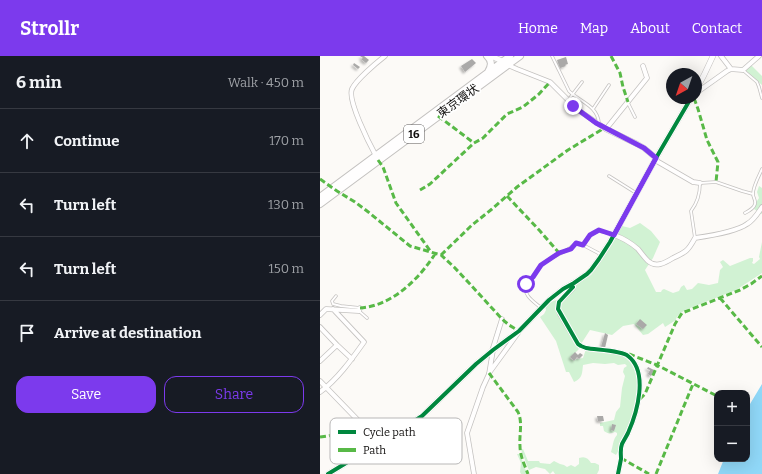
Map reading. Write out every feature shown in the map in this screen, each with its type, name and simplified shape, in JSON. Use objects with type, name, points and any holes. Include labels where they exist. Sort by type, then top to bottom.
[{"type":"highway","points":[[487,56],[491,63],[491,67],[488,72]]},
{"type":"highway","name":"東京環状","points":[[320,204],[433,114],[510,56]]},
{"type":"highway","name":"東京環状","points":[[320,197],[520,56]]},
{"type":"street","points":[[377,158],[355,112],[350,93],[352,88],[361,78],[385,56]]},
{"type":"street","points":[[491,56],[516,69],[550,82],[578,110],[606,129],[644,148],[656,159],[693,182],[700,183]]},
{"type":"street","points":[[702,79],[713,56]]},
{"type":"street","points":[[721,56],[731,69]]},
{"type":"street","points":[[702,89],[731,69],[743,70],[759,56]]},
{"type":"street","points":[[606,129],[647,78],[643,66]]},
{"type":"street","points":[[488,374],[519,331],[540,308],[555,294],[591,270],[614,235],[688,104]]},
{"type":"street","points":[[614,235],[630,243],[639,250],[649,262],[655,265],[662,264],[685,252],[695,238],[714,236],[746,226],[753,220],[762,207]]},
{"type":"street","points":[[573,283],[573,288],[562,298],[558,305],[558,309],[578,344],[586,348],[625,354],[632,360],[638,370],[639,400],[632,424],[622,444],[618,474]]},
{"type":"street","points":[[320,315],[326,309],[341,308],[360,310]]},
{"type":"street","points":[[320,392],[326,388],[352,359],[364,342],[333,309]]},
{"type":"street","points":[[474,474],[467,433],[488,374],[492,350],[502,318]]},
{"type":"street","points":[[320,326],[352,359]]},
{"type":"street","points":[[419,418],[492,350],[519,331]]},
{"type":"street","points":[[321,358],[337,345]]},
{"type":"street","points":[[320,381],[355,418]]},
{"type":"street","points":[[328,474],[345,464]]},
{"type":"lane","points":[[552,56],[569,91],[593,109],[598,118],[599,124]]},
{"type":"lane","points":[[743,70],[757,82],[762,98]]},
{"type":"lane","points":[[568,100],[582,82]]},
{"type":"lane","points":[[593,109],[609,85]]},
{"type":"lane","points":[[628,102],[635,116]]},
{"type":"lane","points":[[745,213],[755,204],[753,194],[756,182],[762,169]]},
{"type":"lane","points":[[609,176],[636,194]]},
{"type":"lane","points":[[695,238],[691,211],[697,202],[700,193],[700,183],[716,182],[753,194]]},
{"type":"lane","points":[[583,245],[590,235],[599,230],[614,235]]},
{"type":"lane","points":[[540,308],[528,296],[526,292],[526,284],[541,265],[559,253],[571,249],[576,243],[602,255]]},
{"type":"lane","points":[[336,296],[332,301],[333,304],[341,308]]},
{"type":"lane","points":[[360,310],[367,318]]},
{"type":"green space","points":[[751,65],[762,76],[762,85],[745,70]]},
{"type":"green space","points":[[759,186],[762,188],[762,214],[754,209],[759,198],[757,192]]},
{"type":"green space","points":[[640,223],[651,231],[660,242],[653,258],[645,270],[656,292],[661,292],[664,289],[673,293],[679,291],[684,285],[687,290],[692,289],[698,283],[709,285],[718,283],[720,270],[723,267],[720,262],[723,260],[730,266],[753,258],[752,263],[754,264],[760,259],[759,257],[762,242],[762,273],[736,290],[685,310],[676,320],[665,327],[663,323],[648,334],[643,335],[634,324],[623,326],[612,335],[590,330],[581,344],[573,332],[570,335],[579,349],[570,358],[572,360],[583,358],[586,349],[610,352],[623,356],[632,361],[635,365],[638,379],[634,408],[628,428],[616,455],[611,452],[617,433],[605,432],[603,426],[600,426],[600,423],[614,420],[616,412],[620,407],[625,376],[623,372],[624,368],[627,366],[625,364],[618,365],[614,363],[593,363],[583,365],[581,377],[574,382],[569,372],[566,372],[556,341],[540,317],[544,314],[546,310],[545,306],[548,303],[559,299],[576,284],[591,275],[622,226],[630,228]]},
{"type":"green space","points":[[523,449],[528,461],[539,461],[540,463],[550,464],[554,461],[567,467],[571,465],[575,467],[579,464],[579,458],[585,457],[591,463],[599,465],[599,470],[597,474],[555,474],[553,471],[550,474],[545,469],[536,467],[529,470],[521,450]]},
{"type":"green space","points":[[517,454],[520,454],[527,474],[521,474],[520,472],[521,463]]},
{"type":"water","points":[[762,384],[762,474],[718,474],[723,462],[750,462],[750,404]]},
{"type":"building","points":[[360,56],[364,56],[369,60],[366,63]]},
{"type":"building","points":[[566,57],[568,64],[560,68],[557,60]]},
{"type":"building","points":[[472,59],[476,63],[465,72],[461,66]]},
{"type":"building","points":[[354,63],[360,67],[358,69],[353,65]]},
{"type":"building","points":[[640,319],[647,325],[643,329],[636,324]]},
{"type":"building","points":[[605,333],[608,335],[605,348],[601,347]]},
{"type":"building","points":[[575,352],[578,355],[580,353],[583,355],[579,359],[577,357],[574,361],[570,357]]},
{"type":"building","points":[[648,367],[654,370],[651,376],[648,374],[650,370],[647,369]]},
{"type":"building","points":[[597,416],[603,416],[604,421],[598,421]]},
{"type":"building","points":[[612,424],[616,425],[614,431],[611,430]]},
{"type":"marked path","points":[[611,56],[620,73],[628,102]]},
{"type":"marked path","points":[[438,116],[474,143],[483,138],[507,114],[523,107],[539,94],[550,82]]},
{"type":"marked path","points":[[696,104],[707,140],[718,162],[716,182]]},
{"type":"marked path","points":[[441,255],[472,225],[517,187],[568,150],[601,130],[603,127]]},
{"type":"marked path","points":[[420,190],[430,184],[474,143]]},
{"type":"marked path","points":[[378,160],[383,167],[396,203],[431,252]]},
{"type":"marked path","points":[[320,179],[355,202],[410,246],[441,255],[502,319],[519,331]]},
{"type":"marked path","points":[[507,196],[559,253]]},
{"type":"marked path","points":[[360,308],[383,302],[404,290],[421,273],[435,254]]},
{"type":"marked path","points":[[640,399],[645,394],[675,324],[682,313],[740,290],[762,276]]},
{"type":"marked path","points":[[720,298],[762,347]]},
{"type":"marked path","points":[[629,354],[657,365],[714,394]]},
{"type":"marked path","points":[[489,373],[518,412],[521,424],[520,450],[528,474]]},
{"type":"marked path","points":[[656,474],[693,384]]},
{"type":"marked path","points":[[320,437],[330,436]]},
{"type":"marked path","points":[[621,458],[649,474]]},
{"type":"cycle path","points":[[419,418],[476,364],[519,331],[549,300],[591,270],[610,242],[688,104]]},
{"type":"cycle path","points":[[573,287],[559,302],[558,309],[578,344],[586,348],[614,351],[625,354],[634,363],[638,372],[640,382],[635,415],[621,446],[621,459],[618,474]]},
{"type":"cycle path","points":[[328,474],[344,464]]},
{"type":"route","points":[[526,284],[541,265],[559,253],[571,249],[576,243],[583,245],[590,235],[599,230],[614,235],[656,158],[631,140],[596,123],[573,106]]}]
